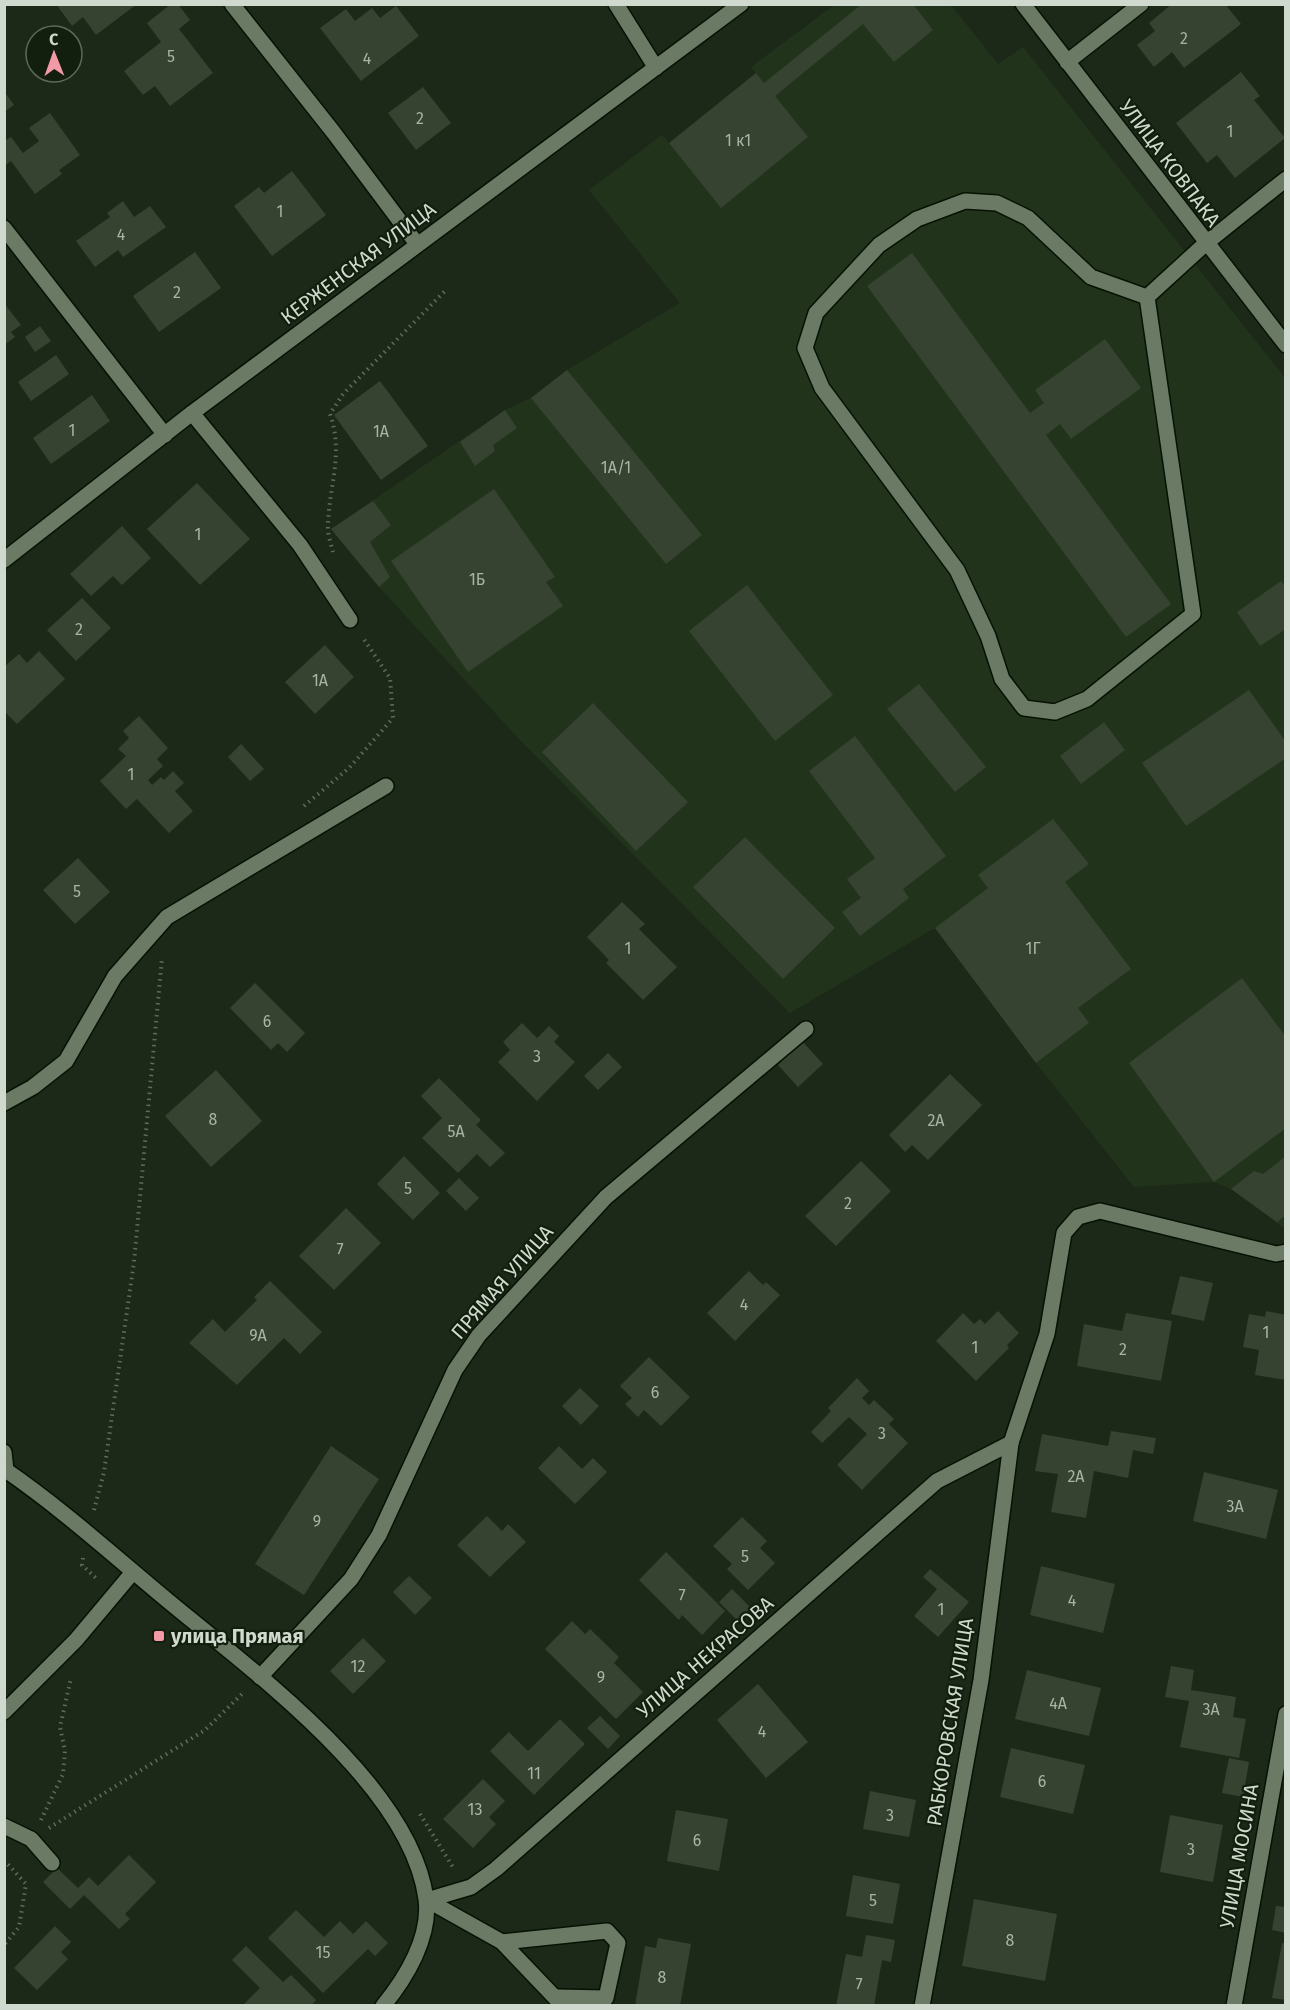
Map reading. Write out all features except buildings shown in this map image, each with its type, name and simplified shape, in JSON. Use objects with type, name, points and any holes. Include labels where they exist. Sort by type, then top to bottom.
[{"type":"street","points":[[232,4],[334,133],[417,244]]},
{"type":"street","points":[[616,4],[656,68]]},
{"type":"street","name":"КЕРЖЕНСКАЯ УЛИЦА","points":[[4,560],[192,413],[741,4]]},
{"type":"street","name":"УЛИЦА КОВПАКА","points":[[1023,4],[1205,244],[1286,345]]},
{"type":"street","points":[[1067,62],[1141,4]]},
{"type":"street","points":[[1147,297],[1205,244],[1286,179]]},
{"type":"street","points":[[965,201],[997,203],[1028,218],[1091,277],[1147,297],[1192,614],[1087,699],[1055,712],[1024,708],[1002,679],[988,636],[957,570],[822,388],[805,348],[816,313],[879,245],[918,219],[965,201]]},
{"type":"street","points":[[4,228],[165,435]]},
{"type":"street","points":[[192,413],[300,545],[350,620]]},
{"type":"street","points":[[4,1103],[33,1088],[66,1061],[115,976],[167,917],[386,786]]},
{"type":"street","name":"ПРЯМАЯ УЛИЦА","points":[[260,1677],[351,1579],[379,1535],[454,1370],[479,1335],[606,1197],[806,1029]]},
{"type":"street","name":"РАБКОРОВСКАЯ УЛИЦА","points":[[922,2006],[981,1680],[1011,1443],[1047,1334],[1064,1233],[1078,1217],[1100,1211],[1276,1254],[1286,1252]]},
{"type":"street","name":"УЛИЦА НЕКРАСОВА","points":[[427,1900],[471,1887],[496,1869],[937,1480],[1011,1443]]},
{"type":"street","points":[[4,1452],[5,1469],[260,1677],[340,1749],[383,1803],[411,1847],[427,1900],[423,1940],[393,1993],[383,2006]]},
{"type":"street","points":[[4,1712],[76,1640],[133,1572]]},
{"type":"street","name":"УЛИЦА МОСИНА","points":[[1234,2006],[1286,1714]]},
{"type":"street","points":[[4,1826],[31,1839],[52,1863]]},
{"type":"street","points":[[427,1900],[502,1942],[560,2001],[606,1998],[618,1943],[607,1932],[502,1942]]},
{"type":"path","points":[[335,559],[327,527],[338,457],[336,430],[330,414],[343,394],[447,289]]},
{"type":"path","points":[[350,620],[390,678],[393,718]]},
{"type":"path","points":[[87,1534],[104,1472],[121,1370],[141,1204],[159,982],[167,917]]},
{"type":"path","points":[[31,1839],[63,1774],[65,1751],[60,1726],[73,1672],[76,1640]]},
{"type":"path","points":[[31,1839],[205,1730],[260,1677]]},
{"type":"path","points":[[4,1860],[26,1884],[19,1927],[4,1945]]},
{"type":"shaded area","points":[[834,5],[951,5],[998,64],[1023,47],[1285,378],[1285,1229],[1231,1189],[1214,1182],[1134,1187],[1036,1063],[935,928],[790,1013],[519,739],[379,587],[331,529],[505,410],[531,398],[567,370],[680,303],[589,190],[662,135],[669,143],[756,73],[751,67]]},
{"type":"place","name":"улица Прямая","points":[[159,1636]]}]
